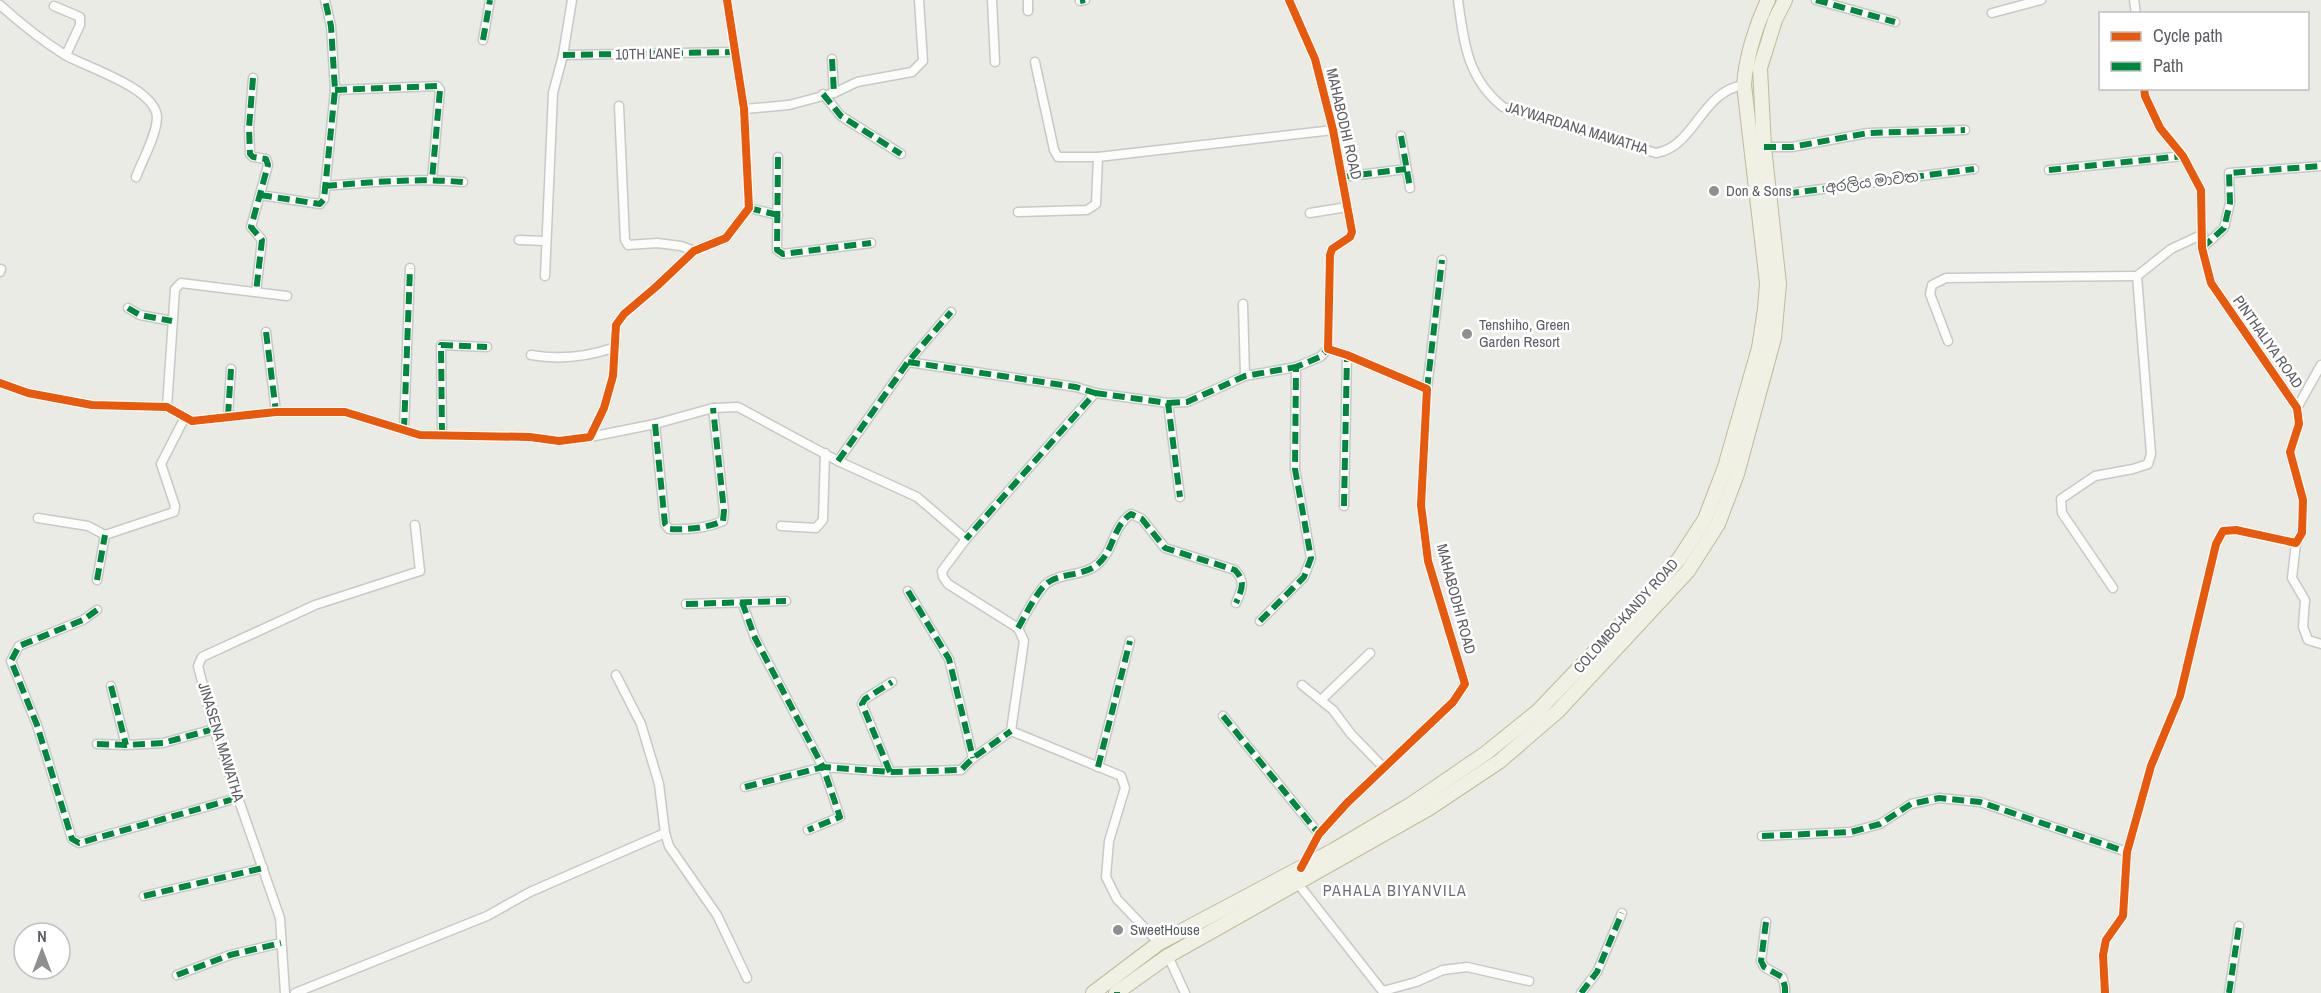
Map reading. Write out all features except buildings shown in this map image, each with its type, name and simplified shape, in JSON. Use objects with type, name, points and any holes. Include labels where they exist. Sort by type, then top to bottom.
[{"type":"highway","name":"COLOMBO-KANDY ROAD","points":[[1117,993],[1168,956],[1410,805],[1486,753],[1538,711],[1644,600],[1679,559],[1705,519],[1728,456],[1759,348],[1767,283],[1744,85],[1745,70],[1768,0]]},
{"type":"highway","name":"COLOMBO-KANDY ROAD","points":[[1093,993],[1159,943],[1428,809],[1500,761],[1558,711],[1688,571],[1718,524],[1730,494],[1774,338],[1779,284],[1764,147],[1760,68],[1775,20],[1785,0]]},
{"type":"street","points":[[260,195],[320,204],[324,199],[335,90],[332,26],[326,0]]},
{"type":"street","points":[[483,40],[490,0]]},
{"type":"street","points":[[545,276],[553,93],[563,55],[572,0]]},
{"type":"street","points":[[590,437],[604,408],[613,376],[616,325],[624,314],[694,251],[726,238],[750,208],[744,109],[727,0]]},
{"type":"street","points":[[744,109],[789,105],[823,94],[834,93],[857,82],[912,72],[923,62],[919,0]]},
{"type":"street","points":[[992,0],[995,63]]},
{"type":"street","points":[[1028,0],[1028,11]]},
{"type":"street","name":"MAHABODHI ROAD","points":[[1289,0],[1315,59],[1333,130],[1351,235],[1332,249],[1330,255],[1328,349]]},
{"type":"street","name":"JAYWARDANA MAWATHA","points":[[1458,0],[1464,46],[1475,76],[1491,97],[1503,107],[1656,153],[1668,151],[1677,144],[1719,95],[1731,87],[1744,85]]},
{"type":"street","points":[[1816,0],[1895,22]]},
{"type":"street","points":[[1992,13],[2041,0]]},
{"type":"street","points":[[0,4],[25,28],[66,55],[135,88],[153,105],[157,116],[156,127],[136,177]]},
{"type":"street","points":[[54,6],[80,17],[80,25],[66,55]]},
{"type":"street","name":"10TH LANE","points":[[563,55],[734,52]]},
{"type":"street","points":[[832,59],[834,93]]},
{"type":"street","points":[[1035,62],[1054,150],[1058,158],[1098,157],[1333,130]]},
{"type":"street","points":[[254,78],[249,128],[250,154],[253,158],[266,159],[268,165],[251,227],[262,240],[256,292]]},
{"type":"street","points":[[335,90],[437,86],[440,90],[432,180]]},
{"type":"street","name":"PINTHALIYA ROAD","points":[[2144,90],[2160,128],[2183,156],[2201,190],[2202,248],[2211,283],[2297,408],[2299,424],[2290,452],[2303,500],[2302,533],[2296,543],[2292,578],[2305,600],[2305,634],[2308,640],[2321,644]]},
{"type":"street","points":[[823,94],[840,116],[901,154]]},
{"type":"street","points":[[619,106],[625,240],[628,244],[657,243],[681,246],[694,251]]},
{"type":"street","points":[[1764,147],[1792,147],[1868,133],[1965,130]]},
{"type":"street","points":[[1401,136],[1410,188]]},
{"type":"street","points":[[2049,170],[2183,156]]},
{"type":"street","points":[[778,157],[777,250],[783,254],[871,243]]},
{"type":"street","points":[[1018,212],[1093,208],[1096,204],[1098,157]]},
{"type":"street","points":[[2202,248],[2224,228],[2230,203],[2229,173],[2321,166]]},
{"type":"street","points":[[1342,177],[1406,169]]},
{"type":"street","name":"අරලිය මාවත","points":[[1769,192],[1792,193],[1974,169]]},
{"type":"street","points":[[325,186],[432,180],[463,182]]},
{"type":"street","points":[[1310,213],[1347,207]]},
{"type":"street","points":[[750,208],[778,215]]},
{"type":"street","points":[[1947,341],[1930,294],[1932,285],[1947,278],[2137,276],[2171,249],[2203,234]]},
{"type":"street","points":[[519,240],[546,241]]},
{"type":"street","points":[[908,362],[1076,387],[1095,393],[1186,402],[1228,381],[1296,367],[1320,357],[1328,349],[1427,389],[1442,260]]},
{"type":"street","points":[[404,430],[410,268]]},
{"type":"street","points":[[2113,588],[2062,513],[2061,499],[2095,476],[2148,464],[2151,454],[2137,276]]},
{"type":"street","points":[[167,407],[175,289],[180,283],[287,296]]},
{"type":"street","points":[[1243,304],[1245,376]]},
{"type":"street","points":[[128,308],[140,315],[172,321]]},
{"type":"street","points":[[838,461],[908,362],[951,312]]},
{"type":"street","points":[[266,332],[276,412]]},
{"type":"street","points":[[442,435],[441,345],[487,347]]},
{"type":"street","points":[[531,355],[551,359],[595,354],[613,348]]},
{"type":"street","points":[[1344,506],[1347,355]]},
{"type":"street","points":[[2297,408],[2321,365]]},
{"type":"street","points":[[1260,621],[1304,577],[1311,558],[1295,469],[1296,367]]},
{"type":"street","points":[[228,416],[231,369]]},
{"type":"street","points":[[0,383],[28,393],[92,405],[167,407],[184,419],[192,421],[276,412],[345,412],[420,435],[530,436],[559,441],[656,424],[713,408],[738,407],[838,461],[917,497],[966,539]]},
{"type":"street","name":"MAHABODHI ROAD","points":[[1296,875],[1319,834],[1347,803],[1453,702],[1465,684],[1427,550],[1421,506],[1427,389]]},
{"type":"street","points":[[745,787],[823,767],[890,772],[961,770],[973,758],[1011,731],[1024,641],[1018,628],[948,584],[942,571],[966,539],[1095,393]]},
{"type":"street","points":[[1168,402],[1180,497]]},
{"type":"street","points":[[656,424],[665,524],[669,529],[677,530],[714,525],[723,521],[724,511],[713,408]]},
{"type":"street","points":[[38,518],[88,526],[105,535],[174,512],[175,506],[161,464],[184,419]]},
{"type":"street","points":[[781,526],[816,528],[820,525],[823,519],[825,453]]},
{"type":"street","points":[[1018,628],[1045,585],[1099,564],[1121,521],[1131,514],[1142,519],[1165,548],[1234,570],[1242,577],[1244,584],[1236,603]]},
{"type":"street","name":"JINASENA MAWATHA","points":[[285,993],[280,918],[214,729],[198,666],[202,657],[315,605],[420,571],[415,525]]},
{"type":"street","points":[[2105,993],[2103,955],[2106,940],[2123,916],[2126,903],[2127,852],[2151,766],[2180,696],[2216,544],[2223,531],[2236,530],[2296,543]]},
{"type":"street","points":[[97,580],[105,535]]},
{"type":"street","points":[[908,591],[949,659],[973,758]]},
{"type":"street","points":[[686,604],[786,601]]},
{"type":"street","points":[[742,602],[755,638],[823,767],[840,817],[808,830]]},
{"type":"street","points":[[97,610],[83,620],[19,646],[11,661],[37,725],[72,839],[79,843],[237,798]]},
{"type":"street","points":[[1098,767],[1130,641]]},
{"type":"street","points":[[1321,700],[1370,653]]},
{"type":"street","points":[[616,675],[641,724],[660,784],[664,833],[669,846],[717,915],[747,978]]},
{"type":"street","points":[[890,772],[862,704],[865,699],[892,682]]},
{"type":"street","points":[[1302,685],[1332,710],[1351,734],[1384,768]]},
{"type":"street","points":[[111,686],[126,745]]},
{"type":"street","points":[[1223,716],[1319,834]]},
{"type":"street","points":[[97,744],[163,743],[214,729]]},
{"type":"street","points":[[1011,731],[1121,776],[1125,788],[1109,841],[1106,877],[1117,899],[1159,943]]},
{"type":"street","points":[[1762,836],[1851,832],[1880,824],[1911,804],[1939,798],[1980,802],[2127,852]]},
{"type":"street","points":[[295,993],[488,916],[530,892],[664,833]]},
{"type":"street","points":[[144,896],[263,868]]},
{"type":"street","points":[[1296,875],[1383,992],[1416,982],[1443,970],[1467,967],[1529,981]]},
{"type":"street","points":[[1581,993],[1597,972],[1622,913]]},
{"type":"street","points":[[1766,922],[1761,961],[1764,967],[1782,977],[1785,993]]},
{"type":"street","points":[[2229,993],[2239,926]]},
{"type":"street","points":[[177,975],[230,955],[281,942]]},
{"type":"street","points":[[1168,956],[1185,993]]},
{"type":"marked path","points":[[260,195],[320,204],[324,199],[335,90],[331,26],[325,0]]},
{"type":"marked path","points":[[483,40],[490,0]]},
{"type":"marked path","points":[[1080,1],[1085,0]]},
{"type":"marked path","points":[[1816,0],[1895,22]]},
{"type":"marked path","points":[[563,55],[733,52]]},
{"type":"marked path","points":[[832,59],[834,93]]},
{"type":"marked path","points":[[253,78],[249,128],[250,154],[253,157],[266,159],[268,165],[251,227],[262,240],[256,292]]},
{"type":"marked path","points":[[335,90],[437,86],[440,90],[432,180]]},
{"type":"marked path","points":[[823,94],[841,116],[901,154]]},
{"type":"marked path","points":[[1764,147],[1792,147],[1868,133],[1965,130]]},
{"type":"marked path","points":[[1401,136],[1410,188]]},
{"type":"marked path","points":[[2049,170],[2183,156]]},
{"type":"marked path","points":[[778,157],[777,250],[783,254],[871,243]]},
{"type":"marked path","points":[[2202,248],[2224,228],[2230,203],[2229,173],[2321,166]]},
{"type":"marked path","points":[[1342,177],[1406,169]]},
{"type":"marked path","points":[[1769,192],[1792,193],[1974,169]]},
{"type":"marked path","points":[[325,186],[411,180],[463,182]]},
{"type":"marked path","points":[[749,208],[778,215]]},
{"type":"marked path","points":[[1427,389],[1442,260]]},
{"type":"marked path","points":[[404,430],[410,268]]},
{"type":"marked path","points":[[128,308],[140,315],[172,321]]},
{"type":"marked path","points":[[838,461],[908,362],[951,312]]},
{"type":"marked path","points":[[266,332],[276,412]]},
{"type":"marked path","points":[[442,435],[441,345],[487,347]]},
{"type":"marked path","points":[[1260,621],[1304,577],[1311,558],[1295,469],[1296,367],[1320,357],[1328,349]]},
{"type":"marked path","points":[[1344,506],[1347,355]]},
{"type":"marked path","points":[[908,362],[1076,387],[1095,393],[966,539]]},
{"type":"marked path","points":[[1168,403],[1187,402],[1245,376],[1296,367]]},
{"type":"marked path","points":[[228,416],[231,369]]},
{"type":"marked path","points":[[1095,393],[1168,403],[1180,497]]},
{"type":"marked path","points":[[655,424],[665,524],[669,529],[710,525],[723,521],[724,511],[713,408]]},
{"type":"marked path","points":[[1018,628],[1046,584],[1058,578],[1086,571],[1103,559],[1120,525],[1131,514],[1142,519],[1165,548],[1235,570],[1242,582],[1236,603]]},
{"type":"marked path","points":[[97,580],[105,535]]},
{"type":"marked path","points":[[908,591],[949,659],[973,758]]},
{"type":"marked path","points":[[686,604],[786,601]]},
{"type":"marked path","points":[[742,602],[755,638],[823,767],[890,772],[961,770],[973,758],[1011,731]]},
{"type":"marked path","points":[[97,610],[83,620],[19,646],[11,661],[37,725],[72,839],[79,843],[237,798]]},
{"type":"marked path","points":[[1098,767],[1130,641]]},
{"type":"marked path","points":[[890,772],[862,704],[865,699],[892,682]]},
{"type":"marked path","points":[[111,686],[126,745]]},
{"type":"marked path","points":[[1223,716],[1319,834]]},
{"type":"marked path","points":[[97,744],[163,743],[214,729]]},
{"type":"marked path","points":[[745,787],[823,767],[840,817],[808,830]]},
{"type":"marked path","points":[[1762,836],[1851,832],[1880,824],[1911,804],[1939,798],[1980,802],[2127,852]]},
{"type":"marked path","points":[[144,896],[263,868]]},
{"type":"marked path","points":[[1581,993],[1597,972],[1622,913]]},
{"type":"marked path","points":[[1766,922],[1761,961],[1764,967],[1782,977],[1785,993]]},
{"type":"marked path","points":[[2229,993],[2239,926]]},
{"type":"marked path","points":[[177,975],[230,955],[281,943]]},
{"type":"cycle path","points":[[0,383],[28,393],[92,405],[167,407],[192,421],[276,412],[345,412],[420,435],[530,437],[559,441],[590,437],[604,408],[613,376],[616,325],[624,314],[694,251],[726,238],[749,208],[744,109],[727,0]]},
{"type":"cycle path","points":[[1289,0],[1315,59],[1333,130],[1352,232],[1350,237],[1332,249],[1330,255],[1328,349],[1427,389],[1421,505],[1428,561],[1465,684],[1453,702],[1347,803],[1319,834],[1301,868]]},
{"type":"cycle path","points":[[2105,993],[2103,955],[2106,940],[2123,916],[2127,852],[2151,766],[2180,696],[2216,544],[2223,531],[2236,530],[2296,543],[2302,533],[2303,500],[2290,452],[2299,424],[2297,408],[2211,283],[2202,248],[2201,190],[2183,156],[2160,128],[2144,90]]},
{"type":"place","name":"Don & Sons","points":[[1714,191]]},
{"type":"place","name":"Tenshiho, Green Garden Resort","points":[[1467,334]]},
{"type":"place","name":"SweetHouse","points":[[1118,930]]},
{"type":"district","name":"PAHALA BIYANVILA","points":[[1395,890]]}]
